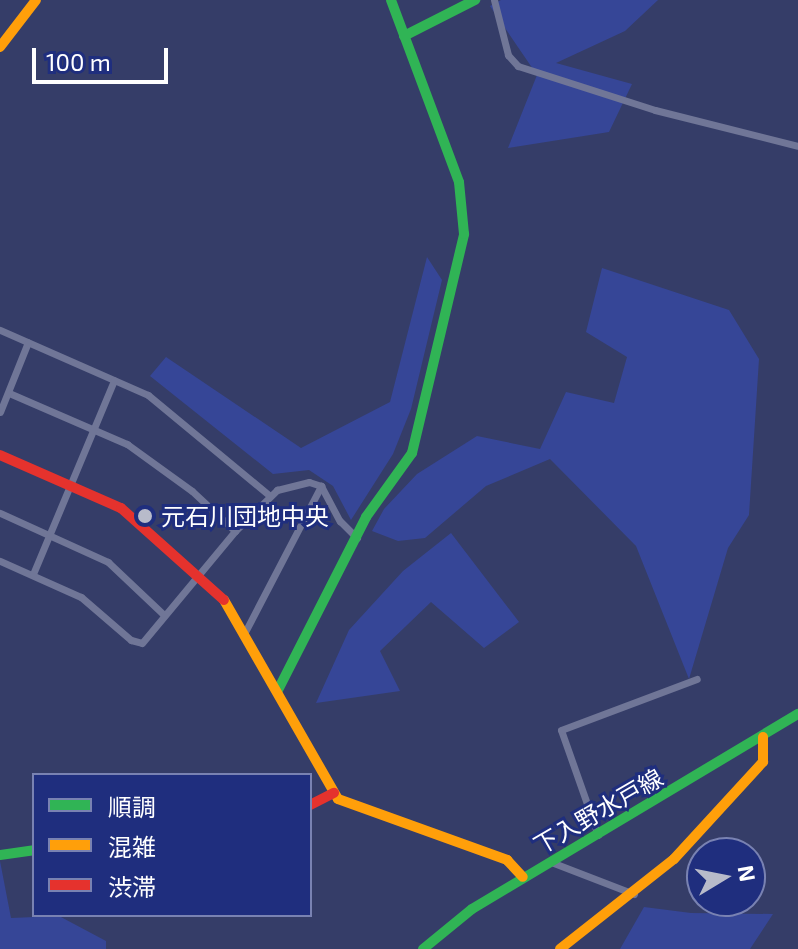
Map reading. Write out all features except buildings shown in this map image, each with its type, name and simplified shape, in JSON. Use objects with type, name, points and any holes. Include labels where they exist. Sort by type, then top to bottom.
[{"type":"street","points":[[0,47],[36,0]]},
{"type":"street","points":[[278,690],[357,538],[412,453],[464,234],[459,182],[391,0]]},
{"type":"street","points":[[404,36],[475,0]]},
{"type":"street","points":[[494,0],[508,55],[518,66],[655,110],[798,146]]},
{"type":"street","points":[[0,330],[148,395],[269,495]]},
{"type":"street","points":[[0,412],[28,342]]},
{"type":"street","points":[[33,574],[114,380]]},
{"type":"street","points":[[9,393],[127,444],[179,481],[235,531]]},
{"type":"street","points":[[0,455],[69,484],[143,522],[200,573],[227,601],[334,793],[352,806],[507,860],[523,877]]},
{"type":"street","points":[[0,561],[81,597],[131,640],[142,643],[163,614],[269,495],[300,483],[321,486]]},
{"type":"street","points":[[321,486],[340,521],[357,538]]},
{"type":"street","points":[[245,632],[321,486]]},
{"type":"street","points":[[0,513],[108,562],[163,614]]},
{"type":"street","points":[[598,835],[561,730],[697,679]]},
{"type":"street","name":"下入野水戸線","points":[[423,949],[523,877],[798,714]]},
{"type":"street","points":[[560,949],[634,894],[674,859],[763,762],[763,737]]},
{"type":"street","points":[[312,804],[334,793]]},
{"type":"street","points":[[0,855],[32,850]]},
{"type":"street","points":[[551,862],[634,894]]},
{"type":"shaded area","points":[[501,0],[658,0],[625,31],[556,63],[632,84],[609,132],[508,148],[537,75],[490,6]]},
{"type":"shaded area","points":[[427,257],[442,280],[411,409],[393,454],[351,520],[333,486],[309,470],[273,474],[150,376],[166,357],[301,448],[390,402]]},
{"type":"shaded area","points":[[602,268],[729,310],[759,359],[749,515],[728,548],[689,679],[636,546],[550,459],[486,486],[425,538],[398,541],[372,531],[384,509],[417,474],[477,436],[540,449],[566,392],[614,403],[627,357],[586,332]]},
{"type":"shaded area","points":[[451,533],[519,622],[484,648],[431,602],[380,651],[400,691],[316,703],[349,630],[403,571]]},
{"type":"shaded area","points":[[0,861],[11,918],[61,917],[106,941],[106,949],[0,949]]},
{"type":"shaded area","points":[[644,907],[686,912],[686,917],[766,917],[766,914],[773,914],[750,949],[620,949]]},
{"type":"traffic: fast","points":[[278,690],[366,517],[412,453],[464,234],[459,182],[391,0]]},
{"type":"traffic: fast","points":[[404,36],[475,0]]},
{"type":"traffic: fast","points":[[423,949],[472,909],[798,714]]},
{"type":"traffic: fast","points":[[0,855],[32,850]]},
{"type":"traffic: slow","points":[[0,47],[36,0]]},
{"type":"traffic: slow","points":[[224,600],[338,799],[507,860],[523,877]]},
{"type":"traffic: slow","points":[[560,949],[674,859],[763,762],[763,737]]},
{"type":"traffic: jam","points":[[0,455],[121,508],[224,600]]},
{"type":"traffic: jam","points":[[312,804],[334,793]]},
{"type":"place","name":"元石川団地中央","points":[[145,516]]}]
